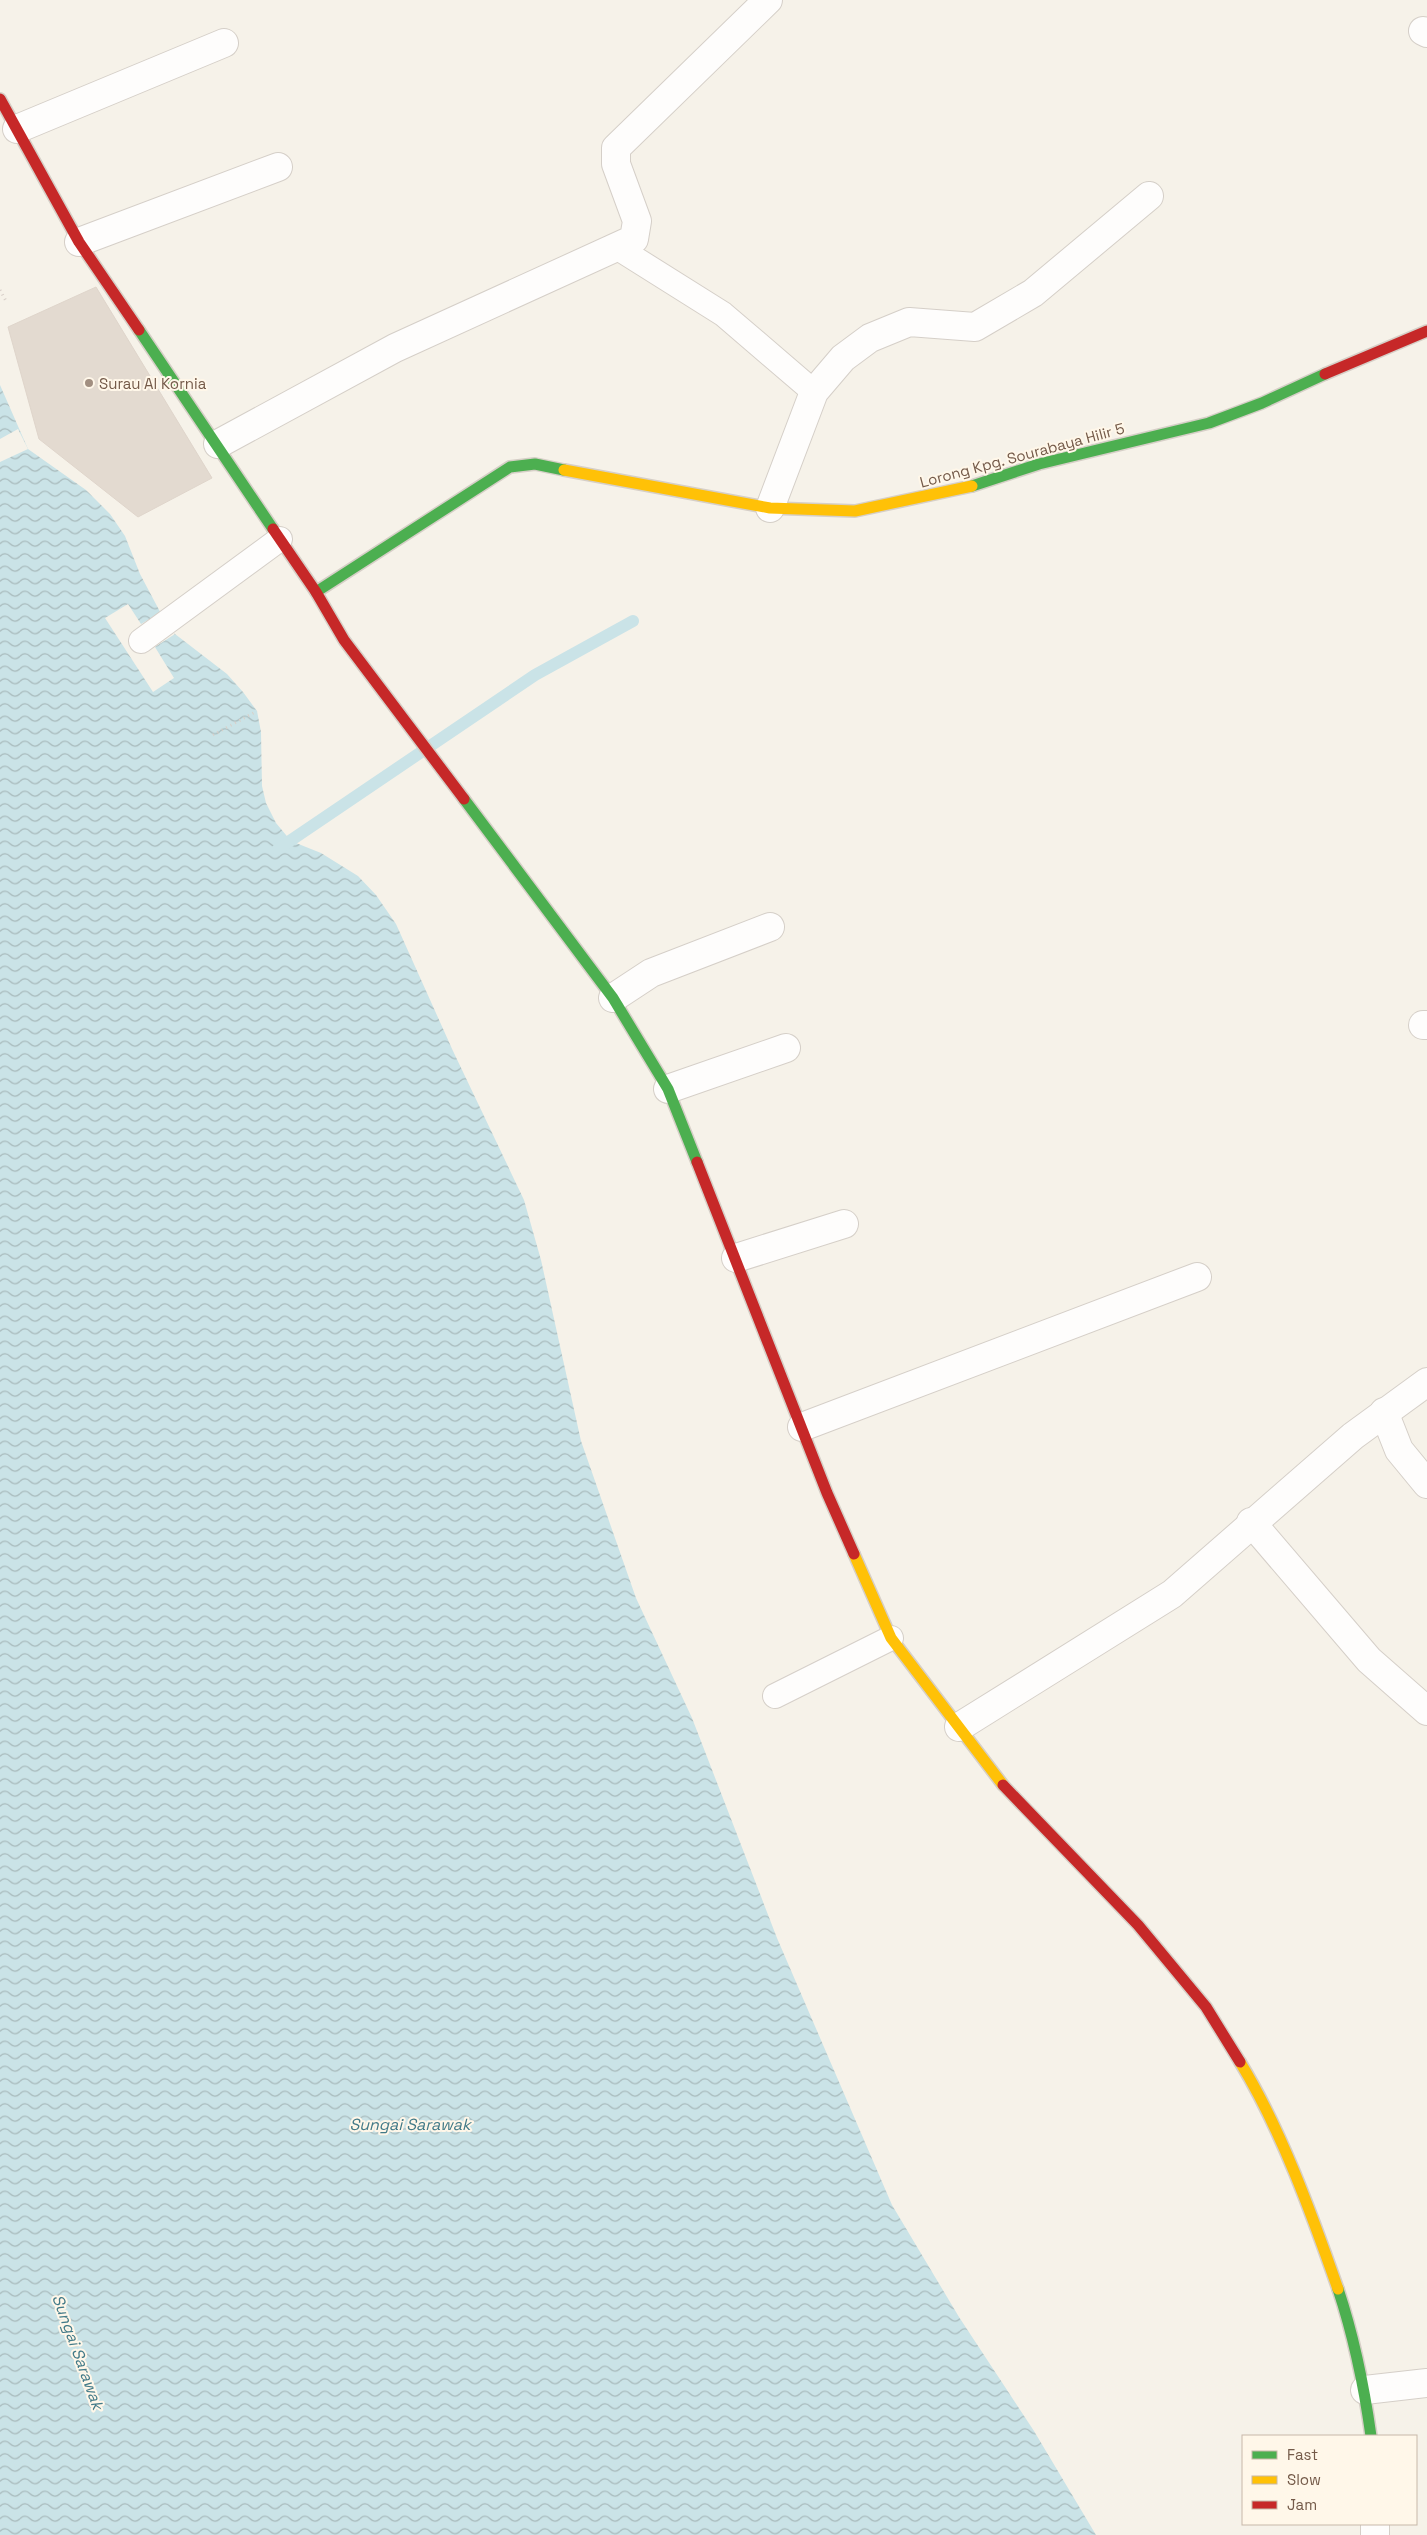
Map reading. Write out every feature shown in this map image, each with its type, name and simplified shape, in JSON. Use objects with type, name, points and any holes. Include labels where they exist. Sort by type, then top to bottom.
[{"type":"street","points":[[218,444],[395,348],[618,248],[634,239],[637,221],[616,164],[616,148],[768,0]]},
{"type":"street","points":[[17,130],[224,43]]},
{"type":"street","points":[[0,99],[79,242],[218,444],[316,592],[330,620],[349,649],[378,684],[574,944],[613,998],[642,1049],[668,1089],[843,1529],[892,1638],[993,1775],[1138,1926],[1206,2007],[1263,2099],[1323,2246],[1348,2320],[1364,2390],[1371,2435]]},
{"type":"street","points":[[79,242],[278,166]]},
{"type":"street","points":[[770,508],[814,392],[843,358],[870,338],[909,322],[975,327],[1033,293],[1149,196]]},
{"type":"street","name":"Lorong Kpg. Sourabaya Hilir 5","points":[[316,592],[510,467],[535,464],[707,498],[770,508],[855,510],[956,491],[1039,464],[1209,423],[1262,403],[1354,360],[1427,331]]},
{"type":"street","points":[[613,998],[651,974],[770,927]]},
{"type":"street","points":[[668,1089],[786,1048]]},
{"type":"street","points":[[736,1258],[844,1224]]},
{"type":"street","points":[[802,1427],[1197,1277]]},
{"type":"street","points":[[959,1727],[1172,1594],[1252,1522],[1384,1412],[1427,1382]]},
{"type":"street","points":[[1384,1412],[1399,1450],[1427,1484]]},
{"type":"street","points":[[1252,1522],[1369,1660],[1427,1712]]},
{"type":"street","points":[[1364,2390],[1427,2383]]},
{"type":"lane","points":[[618,248],[723,314],[814,392]]},
{"type":"lane","points":[[141,641],[280,539]]},
{"type":"lane","points":[[775,1696],[892,1638]]},
{"type":"path","points":[[0,290],[6,301]]},
{"type":"path","points":[[214,734],[257,711]]},
{"type":"water","name":"Sungai Sarawak","points":[[0,385],[28,449],[86,490],[110,514],[125,536],[140,574],[166,623],[175,634],[227,674],[257,711],[261,732],[262,786],[266,803],[276,823],[291,841],[321,853],[358,876],[376,895],[396,924],[453,1051],[524,1200],[541,1260],[581,1441],[636,1598],[692,1718],[777,1938],[892,2205],[959,2317],[1034,2431],[1096,2535],[0,2535]]},
{"type":"pier","points":[[18,429],[28,449],[0,462],[0,439]]},
{"type":"pier","points":[[128,604],[141,624],[160,613],[175,634],[155,647],[174,678],[153,692],[105,618]]},
{"type":"building","name":"Surau Al Kornia","points":[[96,287],[212,478],[138,517],[39,439],[8,327]]},
{"type":"waterway","points":[[278,849],[535,675],[633,621]]},
{"type":"traffic: fast","points":[[139,330],[273,529]]},
{"type":"traffic: fast","points":[[972,486],[1039,464],[1209,423],[1262,403],[1325,374]]},
{"type":"traffic: fast","points":[[316,592],[510,467],[535,464],[564,470]]},
{"type":"traffic: fast","points":[[464,799],[613,998],[668,1089],[697,1162]]},
{"type":"traffic: fast","points":[[1338,2289],[1358,2362],[1371,2435]]},
{"type":"traffic: slow","points":[[564,470],[770,508],[855,511],[972,486]]},
{"type":"traffic: slow","points":[[854,1554],[891,1638],[1003,1785]]},
{"type":"traffic: slow","points":[[1240,2062],[1269,2115],[1295,2173],[1338,2289]]},
{"type":"traffic: jam","points":[[0,99],[79,242],[139,330]]},
{"type":"traffic: jam","points":[[1325,374],[1427,331]]},
{"type":"traffic: jam","points":[[273,529],[316,592],[344,640],[464,799]]},
{"type":"traffic: jam","points":[[697,1162],[827,1493],[854,1554]]},
{"type":"traffic: jam","points":[[1003,1785],[1138,1925],[1206,2007],[1240,2062]]},
{"type":"place","name":"Surau Al Kornia","points":[[89,383]]}]
